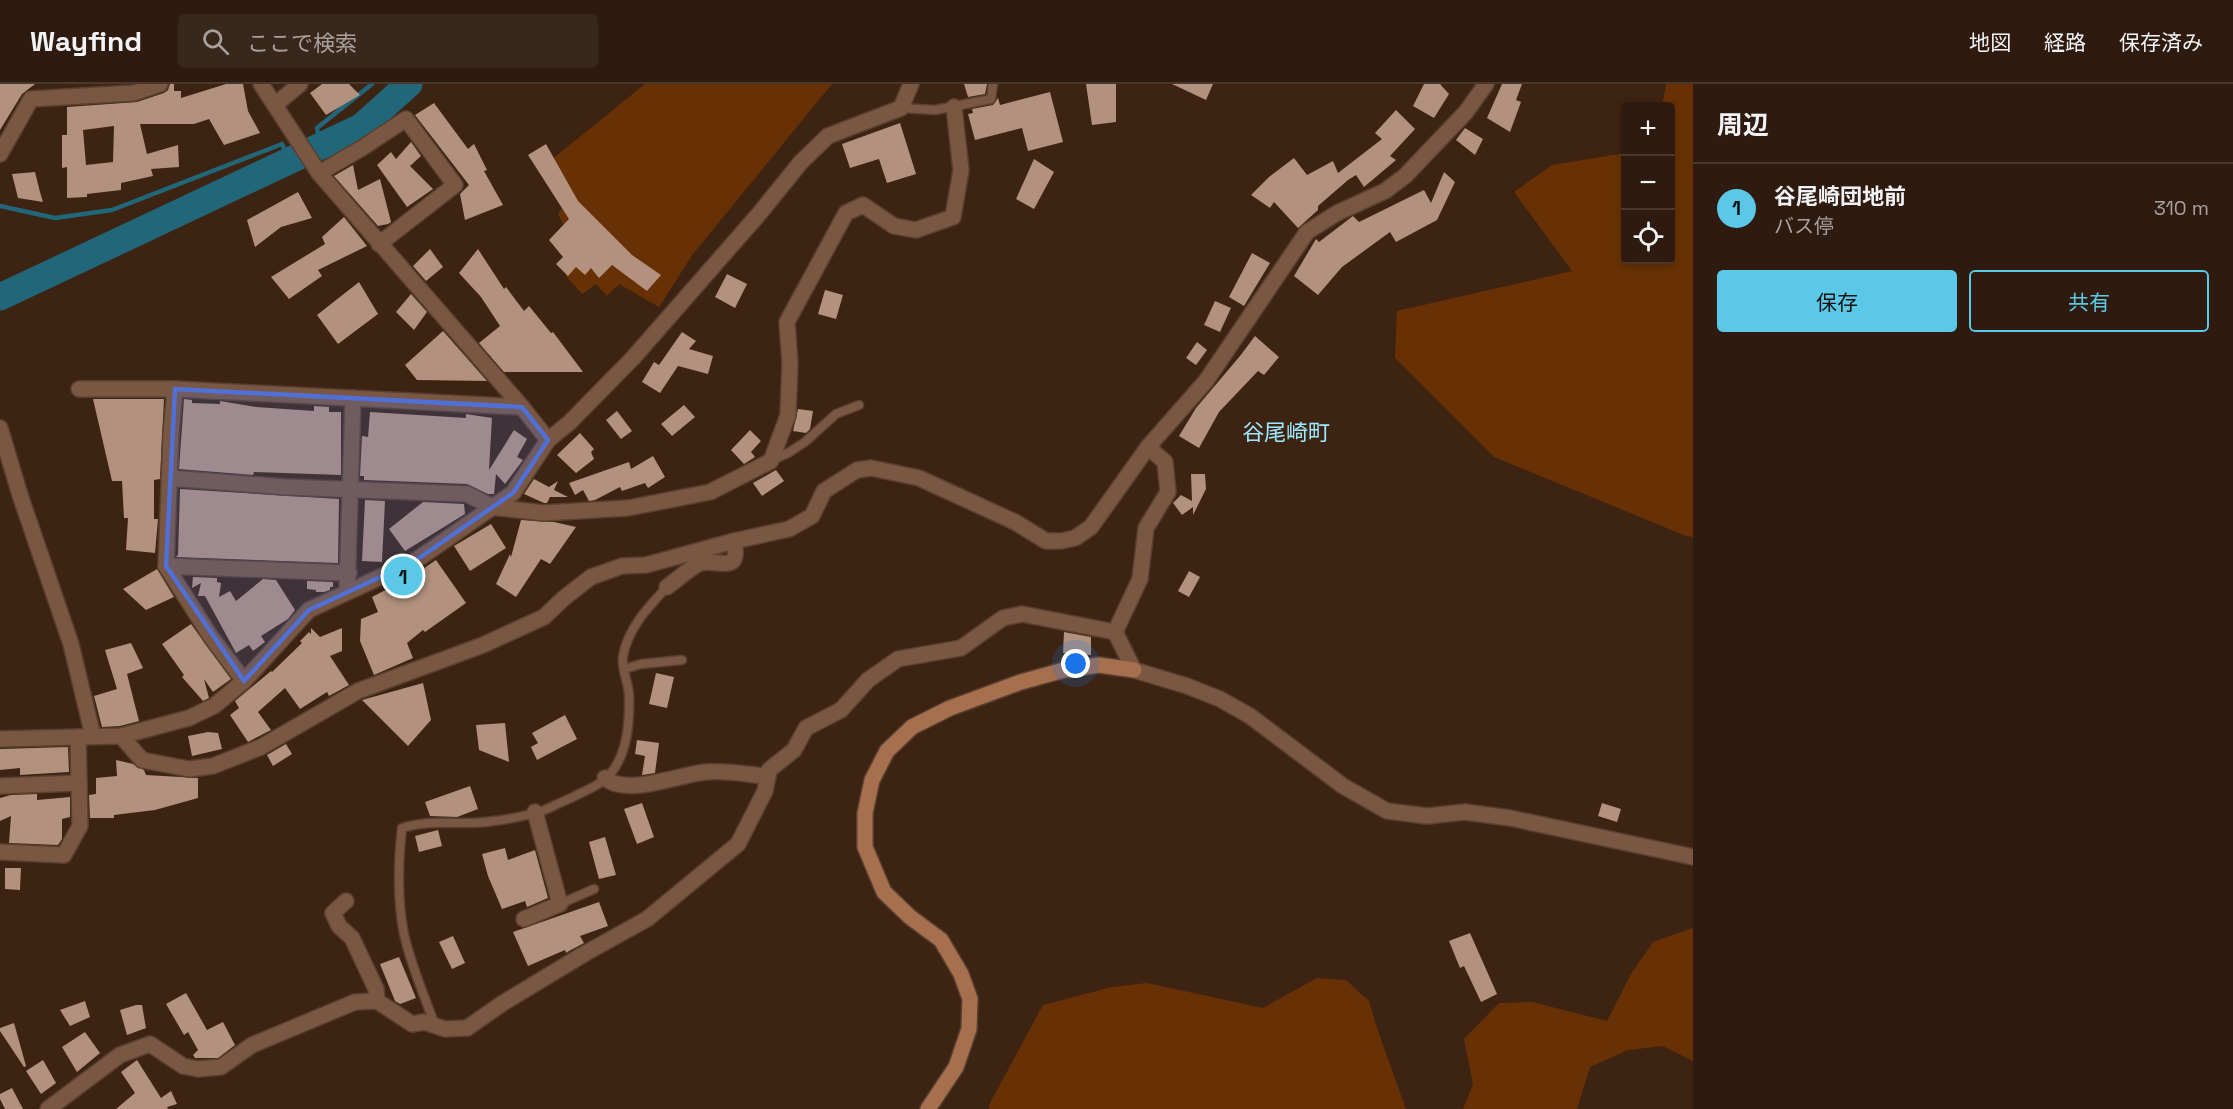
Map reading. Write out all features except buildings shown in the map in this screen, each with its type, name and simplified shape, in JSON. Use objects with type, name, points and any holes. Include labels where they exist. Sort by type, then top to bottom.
[{"type":"street","points":[[0,154],[31,99],[134,93],[160,84]]},
{"type":"street","points":[[261,84],[318,171],[522,406],[548,440]]},
{"type":"street","points":[[275,105],[300,84]]},
{"type":"street","points":[[0,739],[120,736],[189,718],[213,706],[244,681],[309,610],[415,561],[513,493],[548,440],[569,423],[633,358],[759,214],[801,162],[828,136],[901,108],[911,84]]},
{"type":"street","points":[[120,736],[142,760],[189,769],[213,766],[261,747],[358,692],[483,645],[544,617],[591,577],[622,566],[646,565],[789,529],[812,516],[824,491],[857,470],[871,468],[919,478],[1015,522],[1046,541],[1061,542],[1075,538],[1090,527],[1148,447],[1206,381],[1307,232],[1337,213],[1384,191],[1405,176],[1466,112],[1486,84]]},
{"type":"street","points":[[169,478],[467,494],[492,507],[544,513],[628,508],[710,492],[771,461],[788,415],[790,364],[786,322],[846,213],[863,205],[894,226],[916,230],[953,217],[961,170],[954,107]]},
{"type":"street","points":[[318,171],[362,148],[406,119],[455,185],[379,244]]},
{"type":"street","points":[[79,389],[175,389],[522,406]]},
{"type":"street","points":[[175,389],[166,566],[211,637],[244,681]]},
{"type":"street","points":[[347,592],[353,398]]},
{"type":"street","points":[[0,428],[20,495],[71,644],[86,737],[79,783],[80,826],[64,855],[0,852]]},
{"type":"street","points":[[1115,632],[1140,579],[1146,528],[1168,492],[1165,462],[1148,447]]},
{"type":"street","points":[[667,587],[700,563],[727,564],[734,560],[736,552],[734,541]]},
{"type":"street","points":[[166,566],[349,573]]},
{"type":"street","points":[[48,1109],[120,1055],[150,1044],[183,1065],[198,1069],[221,1067],[252,1045],[355,1002],[377,1001],[411,1024],[424,1022],[445,1029],[467,1028],[503,1003],[584,954],[647,920],[738,844],[765,791],[769,770],[794,750],[806,728],[841,710],[868,680],[898,659],[961,648],[1003,618],[1022,614],[1115,632]]},
{"type":"street","points":[[1115,632],[1134,670]]},
{"type":"street","points":[[928,1109],[956,1067],[969,1029],[970,999],[961,974],[941,940],[910,917],[884,892],[866,847],[865,813],[872,780],[887,751],[912,727],[950,708],[1021,682],[1064,670],[1099,665],[1134,670],[1220,699],[1250,716],[1343,786],[1387,811],[1427,816],[1465,812],[1510,818],[1672,855],[1693,857]]},
{"type":"street","points":[[605,778],[610,783],[627,787],[708,771],[768,776]]},
{"type":"street","points":[[0,786],[79,783]]},
{"type":"street","points":[[524,919],[560,904],[535,812]]},
{"type":"street","points":[[346,901],[333,913],[339,926],[351,938],[376,989],[377,1001]]},
{"type":"lane","points":[[901,108],[935,110],[991,99],[993,84]]},
{"type":"lane","points":[[771,461],[805,442],[836,414],[859,405]]},
{"type":"lane","points":[[435,1026],[404,935],[399,892],[402,828],[419,824],[476,822],[535,812],[586,790],[605,778],[618,762],[625,745],[629,693],[624,669],[624,655],[634,627],[645,610],[667,587]]},
{"type":"lane","points":[[624,669],[641,664],[682,660]]},
{"type":"lane","points":[[560,904],[594,889]]},
{"type":"highlighted area","points":[[175,389],[522,407],[548,440],[513,493],[415,561],[309,610],[244,681],[166,566]]},
{"type":"shaded area","points":[[645,84],[832,84],[693,254],[659,307],[619,284],[607,296],[596,284],[582,294],[565,275],[574,267],[561,254],[571,240],[558,214],[564,205],[540,169]]},
{"type":"shaded area","points":[[1666,84],[1693,84],[1693,537],[1494,457],[1395,358],[1397,311],[1572,271],[1514,192],[1552,165],[1621,154],[1621,264],[1675,264],[1675,102],[1663,102]]},
{"type":"shaded area","points":[[1693,928],[1693,1061],[1663,1046],[1628,1050],[1590,1067],[1577,1109],[1463,1109],[1473,1084],[1464,1039],[1499,1003],[1532,1002],[1607,1021],[1631,974],[1653,942]]},
{"type":"shaded area","points":[[1317,978],[1346,980],[1369,1001],[1406,1109],[989,1109],[990,1103],[1043,1005],[1112,987],[1147,983],[1263,1008]]},
{"type":"waterway","points":[[320,146],[317,128],[372,84]]},
{"type":"waterway","points":[[0,297],[361,127],[409,84]]},
{"type":"waterway","points":[[0,206],[55,218],[112,210],[282,144],[289,159]]},
{"type":"place","name":"谷尾崎団地前","points":[[403,576]]},
{"type":"district","name":"谷尾崎町","points":[[1286,432]]}]
